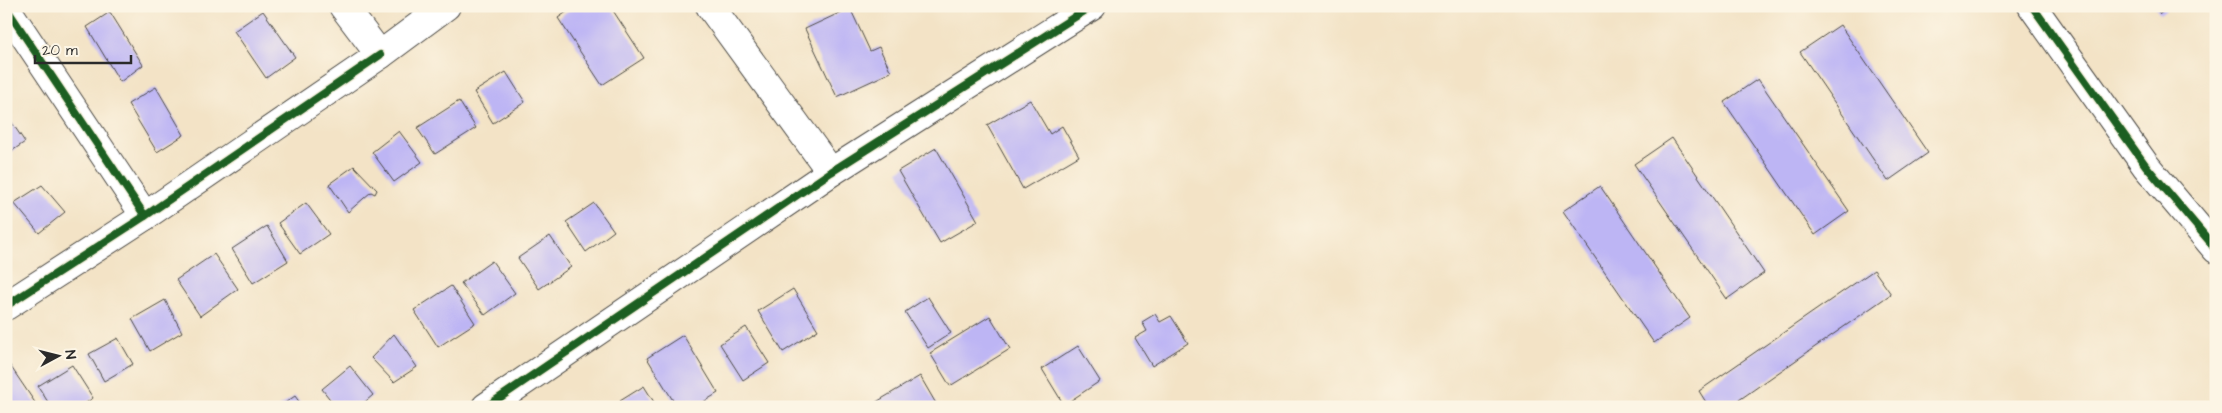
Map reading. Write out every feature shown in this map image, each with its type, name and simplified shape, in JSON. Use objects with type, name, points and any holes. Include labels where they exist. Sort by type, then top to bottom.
[{"type":"street","points":[[343,6],[380,55]]},
{"type":"street","points":[[6,306],[145,216],[380,55],[446,6]]},
{"type":"street","points":[[710,6],[831,172]]},
{"type":"street","points":[[486,407],[831,172],[1092,6]]},
{"type":"street","points":[[2032,6],[2146,166],[2216,249]]},
{"type":"street","points":[[6,8],[145,216]]},
{"type":"building","points":[[575,6],[610,6],[644,58],[602,85],[558,18]]},
{"type":"building","points":[[2155,6],[2170,6],[2160,14]]},
{"type":"building","points":[[850,8],[870,51],[879,47],[891,72],[837,97],[805,29]]},
{"type":"building","points":[[263,11],[295,57],[266,78],[234,31]]},
{"type":"building","points":[[110,12],[143,65],[120,82],[87,27]]},
{"type":"building","points":[[1840,25],[1928,153],[1888,181],[1800,52]]},
{"type":"building","points":[[2216,58],[2216,71],[2210,62]]},
{"type":"building","points":[[506,72],[525,102],[493,123],[474,92]]},
{"type":"building","points":[[1758,79],[1849,211],[1815,235],[1724,102]]},
{"type":"building","points":[[156,87],[184,135],[157,152],[128,104]]},
{"type":"building","points":[[1030,100],[1050,134],[1062,126],[1079,156],[1023,189],[987,125]]},
{"type":"building","points":[[459,101],[476,128],[435,154],[417,128]]},
{"type":"building","points":[[6,114],[25,142],[6,155]]},
{"type":"building","points":[[399,131],[422,162],[394,182],[372,152]]},
{"type":"building","points":[[1672,138],[1764,273],[1727,299],[1634,164]]},
{"type":"building","points":[[936,148],[978,221],[940,243],[898,171]]},
{"type":"building","points":[[354,166],[377,190],[375,194],[371,192],[348,212],[329,184]]},
{"type":"building","points":[[42,185],[65,212],[39,233],[14,203]]},
{"type":"building","points":[[1600,186],[1690,318],[1654,343],[1563,211]]},
{"type":"building","points":[[306,203],[329,234],[300,254],[278,223]]},
{"type":"building","points":[[594,203],[614,231],[586,252],[566,222]]},
{"type":"building","points":[[267,226],[288,261],[253,283],[232,249]]},
{"type":"building","points":[[550,236],[571,267],[539,289],[518,258]]},
{"type":"building","points":[[214,254],[238,289],[200,316],[176,280]]},
{"type":"building","points":[[492,261],[515,293],[485,315],[461,283]]},
{"type":"building","points":[[1874,270],[1891,294],[1729,407],[1709,407],[1699,391]]},
{"type":"building","points":[[451,286],[475,323],[438,347],[414,310]]},
{"type":"building","points":[[793,289],[818,330],[783,352],[758,311]]},
{"type":"building","points":[[928,297],[951,333],[928,348],[905,312]]},
{"type":"building","points":[[165,300],[182,332],[150,351],[132,319]]},
{"type":"building","points":[[1155,314],[1160,322],[1171,316],[1188,343],[1152,366],[1135,338],[1147,331],[1142,322]]},
{"type":"building","points":[[990,316],[1010,349],[950,386],[930,353]]},
{"type":"building","points":[[746,327],[769,363],[743,380],[720,344]]},
{"type":"building","points":[[394,334],[417,367],[394,382],[371,358]]},
{"type":"building","points":[[683,335],[718,393],[695,407],[677,407],[647,358]]},
{"type":"building","points":[[118,338],[133,364],[104,381],[89,354]]},
{"type":"building","points":[[1078,346],[1100,381],[1064,405],[1042,369]]},
{"type":"building","points":[[9,364],[38,407],[6,407],[6,366]]},
{"type":"building","points":[[72,365],[93,398],[80,407],[51,407],[38,386]]},
{"type":"building","points":[[350,366],[373,395],[359,407],[336,407],[322,389]]},
{"type":"building","points":[[920,376],[938,407],[868,407]]},
{"type":"building","points":[[644,386],[657,407],[623,407],[620,401]]},
{"type":"building","points":[[295,396],[303,407],[279,407]]},
{"type":"cycle path","points":[[486,407],[831,172],[1092,6]]},
{"type":"cycle path","points":[[2032,6],[2146,166],[2216,249]]},
{"type":"cycle path","points":[[6,8],[145,216]]},
{"type":"cycle path","points":[[6,306],[145,216],[380,55]]}]
